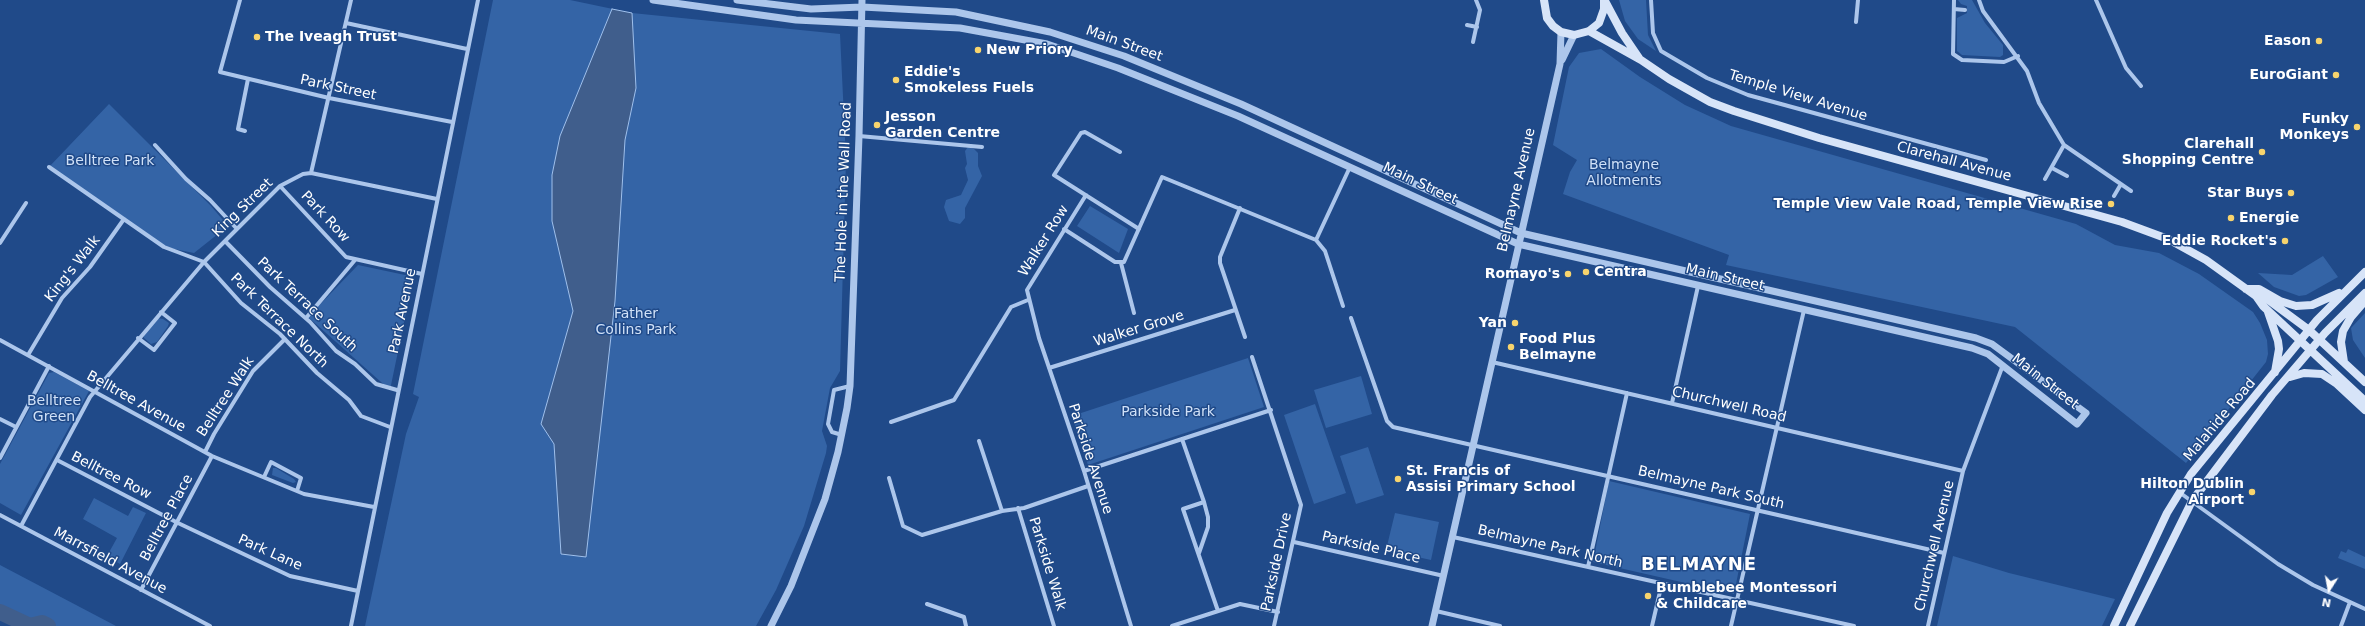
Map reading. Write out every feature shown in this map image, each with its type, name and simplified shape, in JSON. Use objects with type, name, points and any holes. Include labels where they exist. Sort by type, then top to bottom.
[{"type":"main road","points":[[1543,1],[1547,18],[1561,32],[1574,35],[1589,31],[1602,18],[1604,0]]},
{"type":"main road","name":"Clarehall Avenue","points":[[1604,0],[1622,33],[1641,60]]},
{"type":"main road","name":"Clarehall Avenue","points":[[1589,31],[1641,60],[1669,79],[1710,102],[1767,123],[2122,222],[2168,239],[2206,260],[2256,296],[2266,309],[2312,350],[2365,402]]},
{"type":"main road","name":"Malahide Road","points":[[2114,626],[2178,492],[2309,330],[2345,290],[2365,272]]},
{"type":"main road","points":[[2246,289],[2259,289],[2280,301],[2303,306],[2319,302],[2345,290]]},
{"type":"main road","name":"Malahide Road","points":[[2130,626],[2192,501],[2272,395],[2289,378],[2320,340],[2365,292]]},
{"type":"main road","name":"Clarehall Avenue","points":[[2256,296],[2267,299],[2309,330],[2365,382]]},
{"type":"main road","points":[[2345,362],[2341,342],[2343,331],[2350,317],[2365,301]]},
{"type":"main road","points":[[2266,309],[2278,341],[2279,349],[2274,375]]},
{"type":"main road","points":[[2289,378],[2304,373],[2322,374],[2337,384],[2365,410]]},
{"type":"main road","points":[[2263,388],[2272,395]]},
{"type":"street","name":"Park Street","points":[[240,0],[220,72],[329,98],[452,122]]},
{"type":"street","points":[[351,0],[311,173],[437,199]]},
{"type":"street","name":"Park Avenue","points":[[351,626],[390,427],[478,0]]},
{"type":"street","name":"Main Street","points":[[653,0],[796,20],[960,28],[1047,44],[1118,68],[1238,116],[1518,244],[1972,348],[1988,354],[2077,424],[2086,413],[1992,344],[1976,338],[1521,232],[1241,104],[1124,56],[1050,32],[956,12],[862,4],[811,9],[737,0]]},
{"type":"street","points":[[1474,42],[1480,10],[1476,0]]},
{"type":"street","name":"Temple View Avenue","points":[[1651,0],[1654,33],[1661,51],[1706,78],[1748,95],[1986,160]]},
{"type":"street","points":[[1856,22],[1858,0]]},
{"type":"street","points":[[1954,0],[1953,54],[1962,60],[2004,62],[2018,56]]},
{"type":"street","points":[[1978,0],[1983,10],[2028,71],[2040,104],[2064,145],[2131,191]]},
{"type":"street","points":[[2096,0],[2126,68],[2141,86]]},
{"type":"street","name":"The Hole in the Wall Road","points":[[771,626],[791,586],[825,499],[842,435],[850,386],[862,4]]},
{"type":"street","points":[[1954,9],[1965,10]]},
{"type":"street","points":[[346,23],[467,49]]},
{"type":"street","points":[[1467,25],[1477,27]]},
{"type":"street","points":[[1047,44],[1050,32]]},
{"type":"street","name":"Belmayne Avenue","points":[[1432,626],[1491,361],[1560,64],[1561,32]]},
{"type":"street","name":"Belmayne Avenue","points":[[1560,64],[1574,35]]},
{"type":"street","points":[[245,131],[238,129],[248,79]]},
{"type":"street","points":[[1120,152],[1087,132],[1081,133],[1054,175],[1139,229]]},
{"type":"street","points":[[859,136],[982,147]]},
{"type":"street","points":[[155,144],[186,179],[210,200],[237,229]]},
{"type":"street","points":[[2045,180],[2064,145]]},
{"type":"street","points":[[1316,240],[1350,166]]},
{"type":"street","name":"Park Terrace North","points":[[49,167],[164,247],[204,262],[241,303],[285,339],[317,374],[349,400],[361,416],[390,427]]},
{"type":"street","points":[[2052,168],[2067,176]]},
{"type":"street","name":"King Street","points":[[95,392],[138,338],[204,262],[280,186],[303,174],[311,173]]},
{"type":"street","points":[[1064,229],[1114,262],[1120,263],[1126,259],[1162,177],[1316,240],[1325,251],[1343,306]]},
{"type":"street","points":[[2114,196],[2121,184]]},
{"type":"street","name":"Park Row","points":[[280,186],[346,257],[422,274]]},
{"type":"street","name":"Walker Row","points":[[1028,300],[1027,290],[1086,195]]},
{"type":"street","points":[[0,242],[26,203]]},
{"type":"street","points":[[1240,208],[1220,256],[1220,263],[1235,310],[1246,337]]},
{"type":"street","name":"King's Walk","points":[[28,355],[62,298],[90,267],[124,219]]},
{"type":"street","name":"Park Terrace South","points":[[225,241],[270,287],[306,318],[336,351],[364,372],[376,384],[398,390]]},
{"type":"street","name":"Park Row","points":[[306,318],[354,264],[355,260]]},
{"type":"street","points":[[1120,263],[1134,313]]},
{"type":"street","points":[[1672,403],[1698,286]]},
{"type":"street","points":[[892,422],[954,400],[1011,307],[1028,300]]},
{"type":"street","name":"Parkside Avenue","points":[[1028,300],[1049,368],[1084,471],[1131,626]]},
{"type":"street","name":"Walker Grove","points":[[1049,368],[1235,310]]},
{"type":"street","points":[[1731,626],[1804,310]]},
{"type":"street","points":[[138,338],[154,350],[175,323],[161,312]]},
{"type":"street","name":"Belmayne Park South","points":[[1351,318],[1388,421],[1393,427],[1473,444],[1944,553]]},
{"type":"street","name":"Belltree Walk","points":[[204,452],[254,371],[285,339]]},
{"type":"street","name":"Belltree Avenue","points":[[0,340],[212,456],[304,494],[374,507]]},
{"type":"street","name":"Parkside Drive","points":[[1252,357],[1271,410],[1301,505],[1294,542],[1274,626]]},
{"type":"street","name":"Churchwell Road","points":[[1491,361],[1963,471]]},
{"type":"street","name":"Churchwell Avenue","points":[[1928,626],[1963,471],[2003,365]]},
{"type":"street","points":[[0,458],[49,366]]},
{"type":"street","points":[[842,435],[832,432],[828,424],[834,390],[850,386]]},
{"type":"street","points":[[21,526],[95,392]]},
{"type":"street","points":[[1588,567],[1627,393]]},
{"type":"street","points":[[1084,471],[1271,410]]},
{"type":"street","points":[[0,419],[16,428]]},
{"type":"street","points":[[1182,439],[1208,517],[1208,527],[1199,553]]},
{"type":"street","points":[[979,441],[1002,511]]},
{"type":"street","name":"Belltree Place","points":[[141,590],[178,523],[212,456]]},
{"type":"street","name":"Belltree Row","points":[[57,460],[178,523]]},
{"type":"street","points":[[264,477],[271,462],[301,478],[297,491]]},
{"type":"street","points":[[889,478],[903,526],[922,535],[1002,511],[1018,508],[1088,486]]},
{"type":"street","points":[[2178,492],[2278,564],[2312,585],[2365,609]]},
{"type":"street","points":[[1204,502],[1183,509],[1218,611]]},
{"type":"street","name":"Parkside Walk","points":[[1018,508],[1054,626]]},
{"type":"street","name":"Marrsfield Avenue","points":[[0,515],[210,626]]},
{"type":"street","name":"Park Lane","points":[[178,523],[295,578],[358,591]]},
{"type":"street","name":"Belmayne Park North","points":[[1453,537],[1854,626]]},
{"type":"street","name":"Parkside Place","points":[[1294,542],[1444,576]]},
{"type":"street","points":[[1652,626],[1662,583]]},
{"type":"street","points":[[2341,626],[2350,602]]},
{"type":"street","points":[[927,604],[964,617],[966,626]]},
{"type":"street","points":[[1172,626],[1240,604],[1278,612]]},
{"type":"street","points":[[1436,611],[1500,626]]},
{"type":"green space","name":"Father Collins Park","points":[[493,0],[570,0],[632,13],[840,34],[846,159],[840,371],[830,388],[822,431],[827,446],[826,453],[804,526],[776,590],[756,626],[365,626],[406,434],[419,397],[413,394]]},
{"type":"green space","points":[[1619,0],[1646,0],[1648,35],[1656,51],[1638,39],[1625,21]]},
{"type":"green space","points":[[1958,0],[1972,0],[1985,23],[2003,45],[2003,55],[2000,57],[1962,55],[1957,51],[1957,18],[1967,13],[1967,6],[1961,4]]},
{"type":"green space","name":"Belmayne Allotments","points":[[1601,49],[1640,77],[1685,105],[1731,126],[2076,224],[2115,245],[2159,253],[2199,274],[2253,312],[2260,323],[2267,340],[2268,354],[2266,362],[2186,463],[2015,327],[1726,265],[1729,255],[1563,194],[1570,172],[1577,160],[1553,145],[1569,67],[1579,53]]},
{"type":"green space","name":"Belltree Park","points":[[109,104],[211,206],[228,226],[194,253],[164,247],[49,167]]},
{"type":"green space","points":[[968,147],[974,149],[978,153],[978,166],[982,176],[965,208],[965,218],[960,224],[949,221],[944,207],[946,200],[961,195],[968,180],[965,168],[967,164],[965,151]]},
{"type":"green space","points":[[1090,206],[1128,229],[1119,253],[1077,226]]},
{"type":"green space","points":[[2323,256],[2338,277],[2306,295],[2299,296],[2274,287],[2258,273],[2292,275]]},
{"type":"green space","points":[[358,265],[405,275],[413,279],[390,390],[308,317]]},
{"type":"green space","points":[[2365,313],[2365,358],[2353,340],[2351,328]]},
{"type":"green space","points":[[157,318],[163,319],[169,323],[157,342],[151,344],[144,338],[144,334]]},
{"type":"green space","name":"Parkside Park","points":[[1248,358],[1264,407],[1088,465],[1072,416]]},
{"type":"green space","name":"Belltree Green","points":[[54,372],[89,391],[21,515],[0,503],[0,464],[49,373]]},
{"type":"green space","points":[[1361,376],[1372,414],[1326,428],[1314,390]]},
{"type":"green space","points":[[1315,404],[1346,493],[1314,504],[1284,415]]},
{"type":"green space","points":[[1368,447],[1384,495],[1356,504],[1340,456]]},
{"type":"green space","points":[[273,468],[276,468],[294,479],[296,482],[293,483],[272,475]]},
{"type":"green space","points":[[1609,481],[1750,514],[1734,594],[1593,562]]},
{"type":"green space","points":[[94,498],[128,516],[133,507],[146,513],[120,564],[107,556],[117,538],[83,519]]},
{"type":"green space","points":[[1395,513],[1439,522],[1431,560],[1386,550]]},
{"type":"green space","points":[[2348,549],[2365,557],[2365,569],[2338,558],[2341,551],[2346,553]]},
{"type":"green space","points":[[1953,556],[2009,573],[2115,599],[2102,626],[1937,626]]},
{"type":"green space","points":[[0,565],[116,626],[43,626],[0,606]]},
{"type":"shaded area","points":[[612,9],[632,13],[636,88],[625,140],[615,301],[586,557],[561,554],[554,444],[541,424],[573,311],[552,221],[552,175],[560,136]]},
{"type":"waterway","points":[[0,612],[30,626],[42,623],[48,626]]},
{"type":"place","name":"The Iveagh Trust","points":[[257,37]]},
{"type":"place","name":"Eason","points":[[2319,41]]},
{"type":"place","name":"New Priory","points":[[978,50]]},
{"type":"place","name":"EuroGiant","points":[[2336,75]]},
{"type":"place","name":"Eddie's Smokeless Fuels","points":[[896,80]]},
{"type":"place","name":"Jesson Garden Centre","points":[[877,125]]},
{"type":"place","name":"Funky Monkeys","points":[[2357,127]]},
{"type":"place","name":"Clarehall Shopping Centre","points":[[2262,152]]},
{"type":"place","name":"Star Buys","points":[[2291,193]]},
{"type":"place","name":"Temple View Vale Road, Temple View Rise","points":[[2111,204]]},
{"type":"place","name":"Energie","points":[[2231,218]]},
{"type":"place","name":"Eddie Rocket's","points":[[2285,241]]},
{"type":"place","name":"Centra","points":[[1586,272]]},
{"type":"place","name":"Romayo's","points":[[1568,274]]},
{"type":"place","name":"Yan","points":[[1515,323]]},
{"type":"place","name":"Food Plus Belmayne","points":[[1511,347]]},
{"type":"place","name":"St. Francis of Assisi Primary School","points":[[1398,479]]},
{"type":"place","name":"Hilton Dublin Airport","points":[[2252,492]]},
{"type":"place","name":"Bumblebee Montessori & Childcare","points":[[1648,596]]},
{"type":"district","name":"BELMAYNE","points":[[1699,565]]}]
